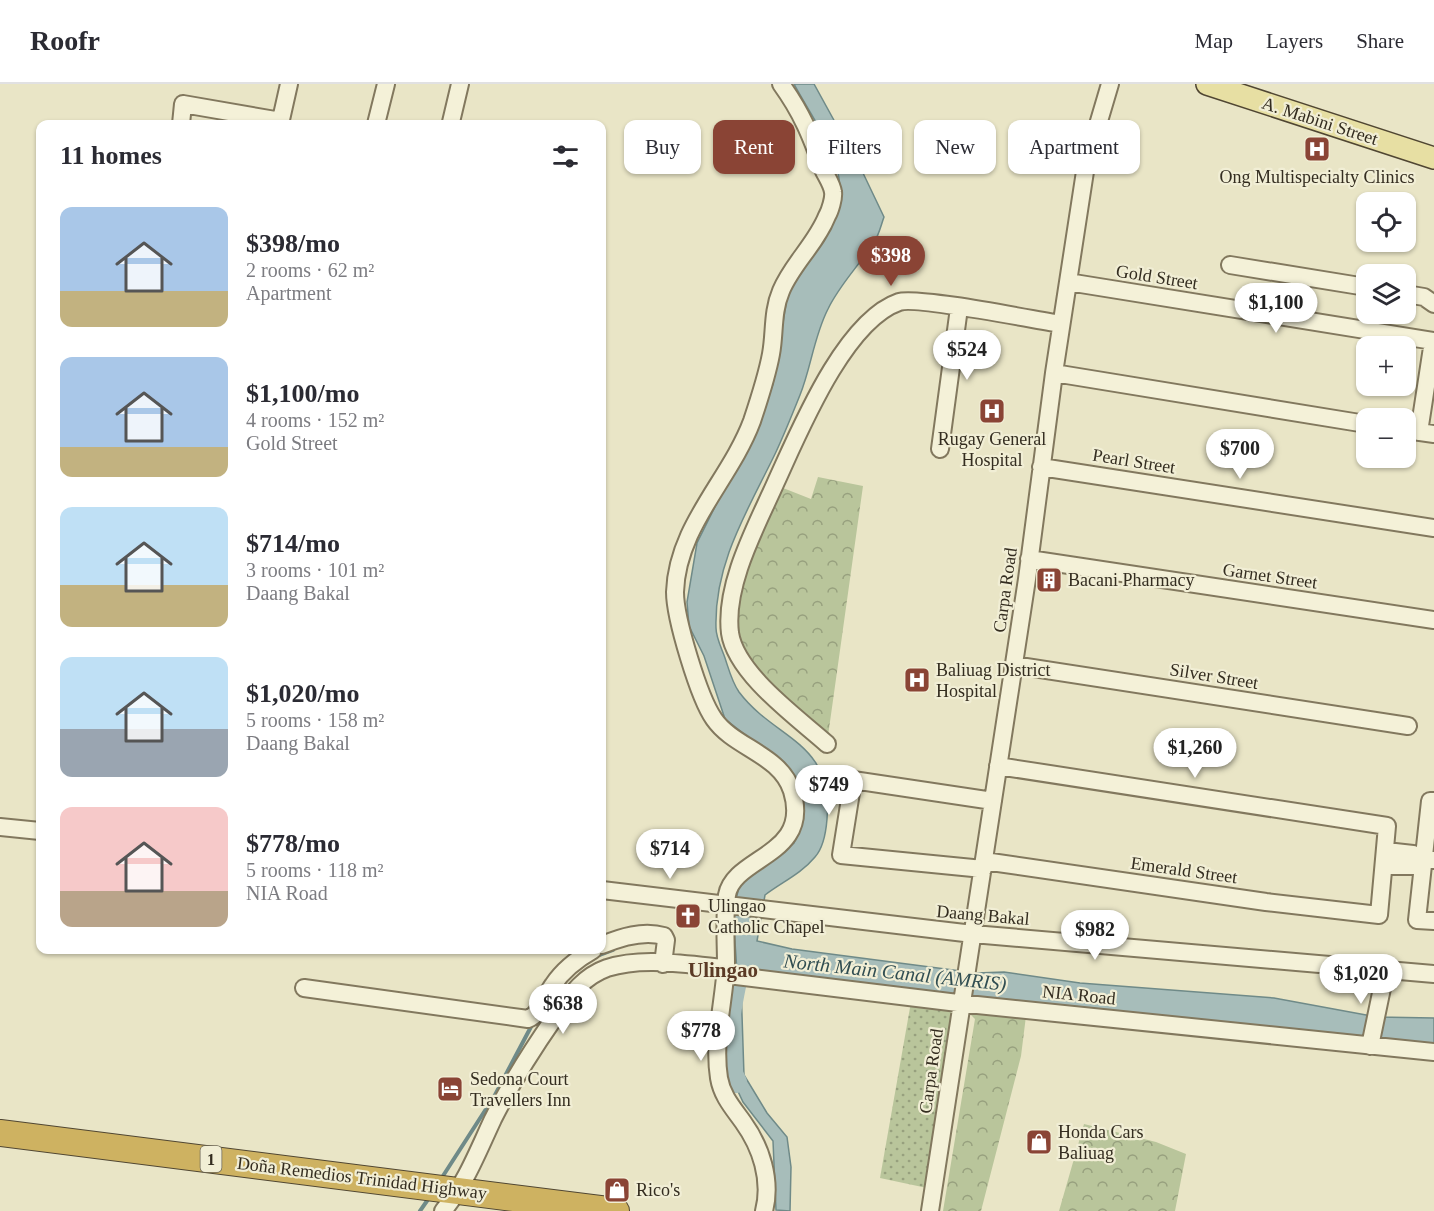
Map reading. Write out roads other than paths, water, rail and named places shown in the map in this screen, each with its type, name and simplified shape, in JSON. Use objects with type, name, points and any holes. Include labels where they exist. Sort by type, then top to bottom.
[{"type":"highway","name":"Doña Remedios Trinidad Highway","points":[[0,1133],[421,1185],[452,1197],[616,1211]]},
{"type":"main road","name":"A. Mabini Street","points":[[1207,84],[1434,158]]},
{"type":"street","points":[[281,120],[289,84]]},
{"type":"street","points":[[377,120],[386,84]]},
{"type":"street","points":[[452,120],[460,84]]},
{"type":"street","points":[[764,1211],[768,1197],[759,1148],[726,1099],[719,1080],[717,1054],[731,973],[732,883],[776,849],[790,831],[795,812],[791,789],[782,772],[714,719],[678,620],[675,593],[679,567],[688,537],[736,455],[752,421],[772,352],[774,314],[780,292],[827,216],[833,192],[812,135],[781,84]]},
{"type":"street","name":"Carpa Road","points":[[930,1211],[960,1000],[973,934],[1014,664],[1061,324],[1086,165],[1110,84]]},
{"type":"street","points":[[181,120],[183,104],[265,120]]},
{"type":"street","points":[[1230,265],[1356,285]]},
{"type":"street","name":"Gold Street","points":[[1068,282],[1434,340],[1419,432]]},
{"type":"street","points":[[1416,296],[1424,297],[1434,304]]},
{"type":"street","points":[[827,744],[767,690],[745,664],[730,633],[731,606],[743,556],[809,410],[834,367],[863,329],[878,314],[903,300],[1061,324]]},
{"type":"street","points":[[940,448],[959,308]]},
{"type":"street","points":[[1054,373],[1356,422]]},
{"type":"street","name":"Pearl Street","points":[[1041,467],[1434,528]]},
{"type":"street","name":"Garnet Street","points":[[1029,559],[1434,620]]},
{"type":"street","name":"Silver Street","points":[[1014,664],[1408,726]]},
{"type":"street","points":[[998,766],[1387,826],[1385,858],[1413,866],[1428,860]]},
{"type":"street","name":"Emerald Street","points":[[993,801],[853,780],[840,855],[983,865],[1379,915],[1385,858]]},
{"type":"street","points":[[1434,801],[1430,801],[1428,860],[1417,920],[1434,921]]},
{"type":"street","points":[[0,827],[36,831]]},
{"type":"street","name":"Daang Bakal","points":[[606,890],[973,934],[1434,974]]},
{"type":"street","points":[[606,944],[634,935],[664,936],[666,940],[663,964]]},
{"type":"street","points":[[304,988],[528,1019],[537,1013],[553,984],[566,968],[587,954]]},
{"type":"street","name":"NIA Road","points":[[452,1197],[518,1072],[574,990],[588,977],[608,968],[643,963],[663,964],[960,1000],[1434,1052]]},
{"type":"street","points":[[1370,1046],[1386,969]]},
{"type":"water","name":"North Main Canal (AMRIS)","points":[[794,84],[814,84],[834,120],[814,120]]},
{"type":"water","name":"North Main Canal (AMRIS)","points":[[838,174],[863,174],[884,217],[876,239],[838,291],[823,319],[800,395],[727,559],[717,604],[716,632],[734,684],[754,708],[812,757],[821,773],[826,793],[827,824],[821,849],[804,868],[765,895],[757,941],[792,949],[976,973],[1004,972],[1080,983],[1274,998],[1377,1017],[1434,1018],[1434,1044],[745,973],[741,985],[744,1075],[767,1113],[787,1137],[791,1167],[790,1211],[776,1210],[773,1141],[743,1102],[729,1072],[732,999],[737,972],[733,912],[740,883],[794,843],[799,830],[796,781],[784,762],[725,719],[704,656],[689,626],[687,602],[697,543],[764,408],[773,384],[788,292],[840,187]]},
{"type":"waterway","points":[[606,953],[613,950]]},
{"type":"waterway","points":[[597,956],[602,954]]},
{"type":"waterway","points":[[736,1082],[728,1058],[727,1044],[737,976]]},
{"type":"waterway","points":[[441,1179],[495,1095],[533,1023]]},
{"type":"waterway","points":[[420,1211],[429,1198]]},
{"type":"place","name":"Ong Multispecialty Clinics","points":[[1317,149]]},
{"type":"place","name":"Rugay General Hospital","points":[[992,411]]},
{"type":"place","name":"Bacani Pharmacy","points":[[1049,580]]},
{"type":"place","name":"Baliuag District Hospital","points":[[917,680]]},
{"type":"place","name":"Ulingao Catholic Chapel","points":[[688,916]]},
{"type":"place","name":"Sedona Court Travellers Inn","points":[[450,1089]]},
{"type":"place","name":"Honda Cars Baliuag","points":[[1039,1142]]},
{"type":"place","name":"Rico's","points":[[617,1190]]},
{"type":"district","name":"Ulingao","points":[[723,970]]}]
